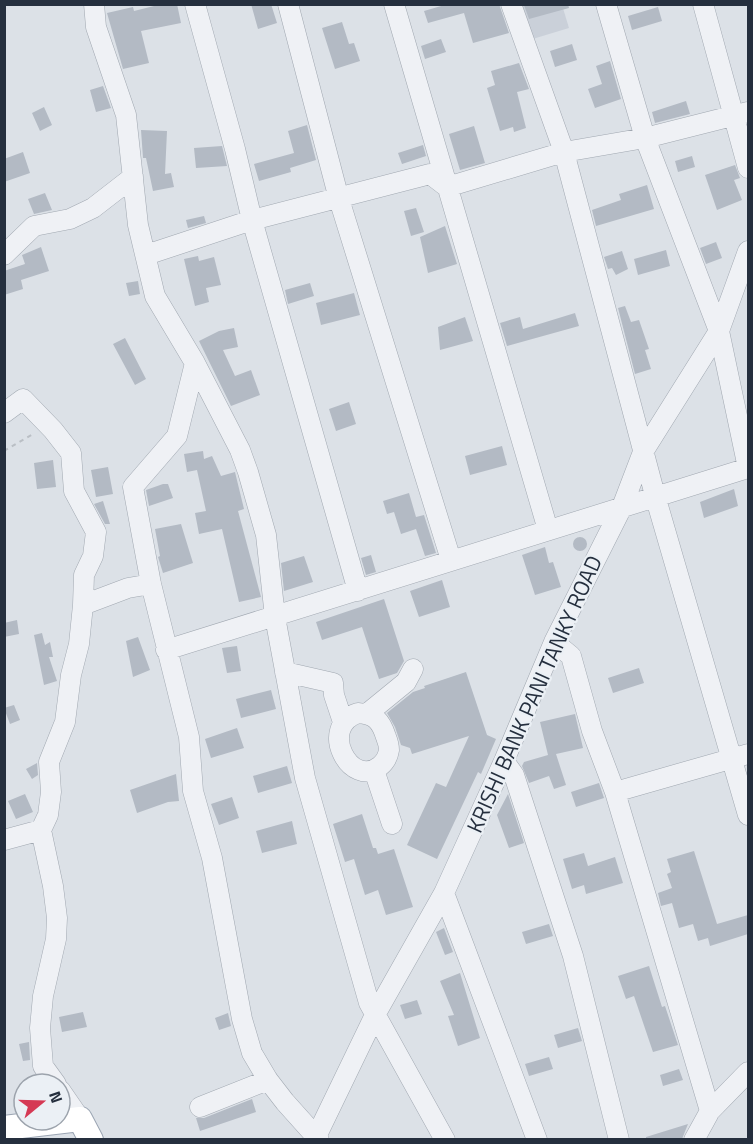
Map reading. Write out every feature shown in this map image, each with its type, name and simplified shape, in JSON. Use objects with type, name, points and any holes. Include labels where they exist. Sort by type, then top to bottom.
[{"type":"main road","points":[[4,1128],[85,1129]]},
{"type":"street","points":[[93,4],[96,27],[126,115],[138,225],[155,296],[195,363],[240,450],[266,535],[274,617],[305,778],[369,1003],[445,1140]]},
{"type":"street","points":[[195,4],[227,118],[252,220],[358,591]]},
{"type":"street","points":[[288,4],[339,199],[451,560]]},
{"type":"street","points":[[394,4],[548,530]]},
{"type":"street","points":[[511,4],[564,152],[656,499],[740,756],[748,815]]},
{"type":"street","points":[[166,650],[622,507],[656,499],[748,468],[719,331],[645,138],[606,4]]},
{"type":"street","points":[[703,4],[741,114],[748,168]]},
{"type":"street","points":[[447,187],[564,152],[645,138],[741,114]]},
{"type":"street","points":[[146,255],[252,220],[430,174],[447,187]]},
{"type":"street","points":[[4,255],[34,226],[70,219],[93,208],[134,177]]},
{"type":"street","name":"KRISHI BANK PANI TANKY ROAD","points":[[318,1138],[375,1015],[444,893],[504,761],[554,642],[622,507],[643,452],[719,331],[748,251]]},
{"type":"street","points":[[195,363],[177,436],[133,487],[151,584],[189,737],[193,791],[212,858],[242,1019],[252,1053],[268,1080],[318,1138]]},
{"type":"street","points":[[4,413],[23,399],[48,424],[71,453],[74,490],[96,532],[93,556],[84,575],[79,644],[71,675],[65,722],[49,762],[51,792],[48,815],[41,830],[57,918],[56,939],[43,996],[40,1028],[43,1066],[47,1072]]},
{"type":"street","points":[[83,605],[128,588],[151,584]]},
{"type":"street","points":[[554,642],[571,656],[592,730],[615,792],[710,1111]]},
{"type":"street","points":[[368,713],[406,682],[413,669]]},
{"type":"street","points":[[285,672],[333,683],[334,695],[343,722]]},
{"type":"street","points":[[358,713],[368,713],[376,717],[382,725],[389,746],[385,762],[374,770],[359,771],[353,767],[345,759],[339,740],[339,729],[343,722],[358,713]]},
{"type":"street","points":[[615,792],[740,756]]},
{"type":"street","points":[[504,761],[514,775],[573,956],[619,1140]]},
{"type":"street","points":[[374,770],[392,824]]},
{"type":"street","points":[[4,840],[41,830]]},
{"type":"street","points":[[444,893],[537,1140]]},
{"type":"street","points":[[694,1140],[710,1111],[748,1072]]},
{"type":"street","points":[[200,1107],[268,1080]]},
{"type":"street","points":[[72,1109],[85,1129]]},
{"type":"path","points":[[4,451],[48,424]]},
{"type":"shaded area","points":[[515,5],[562,5],[569,28],[526,41]]},
{"type":"building","points":[[162,4],[177,4],[181,23],[141,31],[149,63],[123,69],[107,13],[133,7],[134,11]]},
{"type":"building","points":[[251,4],[271,4],[277,23],[258,29]]},
{"type":"building","points":[[448,4],[499,4],[509,33],[473,43],[464,13],[428,23],[424,11]]},
{"type":"building","points":[[568,4],[569,8],[529,19],[524,5]]},
{"type":"building","points":[[658,7],[662,21],[632,30],[628,16]]},
{"type":"building","points":[[342,22],[349,44],[354,43],[360,61],[335,69],[322,28]]},
{"type":"building","points":[[441,39],[446,52],[425,59],[421,46]]},
{"type":"building","points":[[572,44],[577,60],[555,67],[550,51]]},
{"type":"building","points":[[610,61],[621,99],[595,108],[588,89],[602,84],[596,66]]},
{"type":"building","points":[[519,63],[529,89],[517,92],[526,128],[514,132],[513,127],[500,131],[487,88],[495,85],[491,71]]},
{"type":"building","points":[[103,86],[111,108],[96,112],[90,90]]},
{"type":"building","points":[[686,101],[690,114],[655,123],[652,112]]},
{"type":"building","points":[[44,107],[52,125],[40,131],[32,113]]},
{"type":"building","points":[[307,125],[316,160],[290,168],[291,172],[259,181],[254,164],[294,153],[288,131]]},
{"type":"building","points":[[474,126],[485,163],[460,170],[449,134]]},
{"type":"building","points":[[141,130],[167,131],[165,174],[171,173],[174,187],[153,191],[146,158],[143,158]]},
{"type":"building","points":[[423,145],[426,156],[402,164],[398,153]]},
{"type":"building","points":[[222,146],[227,166],[196,168],[194,148]]},
{"type":"building","points":[[23,152],[30,173],[4,182],[4,159]]},
{"type":"building","points":[[692,156],[695,167],[678,172],[675,161]]},
{"type":"building","points":[[735,165],[740,178],[734,180],[742,200],[717,210],[705,175]]},
{"type":"building","points":[[647,185],[654,209],[596,226],[592,210],[621,200],[619,194]]},
{"type":"building","points":[[45,193],[52,210],[34,214],[28,199]]},
{"type":"building","points":[[416,208],[424,232],[411,236],[404,211]]},
{"type":"building","points":[[204,216],[206,223],[188,228],[186,220]]},
{"type":"building","points":[[445,226],[457,264],[428,273],[420,237]]},
{"type":"building","points":[[716,242],[722,258],[706,264],[700,248]]},
{"type":"building","points":[[41,247],[49,271],[21,280],[23,289],[4,295],[4,271],[25,264],[22,255]]},
{"type":"building","points":[[666,250],[670,266],[638,275],[634,259]]},
{"type":"building","points":[[622,251],[628,269],[616,275],[612,268],[608,269],[604,257]]},
{"type":"building","points":[[198,256],[199,261],[214,257],[221,285],[206,288],[209,302],[195,306],[184,259]]},
{"type":"building","points":[[138,281],[140,294],[129,296],[126,283]]},
{"type":"building","points":[[310,283],[314,296],[288,304],[285,290]]},
{"type":"building","points":[[354,293],[360,315],[321,325],[316,303]]},
{"type":"building","points":[[625,306],[631,322],[639,320],[649,349],[645,350],[651,369],[635,374],[618,308]]},
{"type":"building","points":[[575,313],[579,326],[507,346],[500,323],[520,317],[523,329]]},
{"type":"building","points":[[465,317],[473,341],[440,350],[438,327]]},
{"type":"building","points":[[234,328],[238,347],[223,350],[235,376],[251,370],[260,395],[231,406],[199,341],[219,331]]},
{"type":"building","points":[[125,338],[146,379],[135,385],[113,344]]},
{"type":"building","points":[[349,402],[356,424],[336,431],[329,409]]},
{"type":"building","points":[[502,446],[507,465],[470,475],[465,456]]},
{"type":"building","points":[[203,451],[204,459],[212,456],[221,476],[235,472],[244,509],[238,511],[261,597],[239,602],[222,529],[199,534],[195,513],[206,511],[197,470],[187,472],[184,454]]},
{"type":"building","points":[[53,460],[56,487],[37,489],[34,463]]},
{"type":"building","points":[[108,467],[113,494],[96,497],[91,470]]},
{"type":"building","points":[[168,484],[173,498],[149,506],[146,490]]},
{"type":"building","points":[[734,489],[738,506],[704,518],[700,502]]},
{"type":"building","points":[[409,493],[416,517],[424,515],[436,553],[425,556],[416,529],[401,534],[394,512],[387,514],[383,501]]},
{"type":"building","points":[[103,501],[110,524],[105,524],[94,504]]},
{"type":"building","points":[[181,524],[193,563],[163,573],[158,557],[160,556],[155,529]]},
{"type":"building","points":[[577,537],[583,537],[587,544],[583,551],[577,551],[573,547],[573,541]]},
{"type":"building","points":[[545,547],[549,563],[553,562],[561,587],[535,595],[522,555]]},
{"type":"building","points":[[371,555],[376,572],[366,575],[361,558]]},
{"type":"building","points":[[304,556],[313,582],[284,591],[281,563]]},
{"type":"building","points":[[442,580],[450,607],[419,617],[410,591]]},
{"type":"building","points":[[384,599],[404,661],[397,673],[379,679],[362,627],[322,640],[316,622]]},
{"type":"building","points":[[17,620],[19,634],[4,637],[4,623]]},
{"type":"building","points":[[42,633],[45,645],[50,642],[53,657],[49,657],[57,681],[44,685],[34,635]]},
{"type":"building","points":[[138,637],[150,670],[133,677],[126,641]]},
{"type":"building","points":[[237,646],[241,671],[227,673],[222,648]]},
{"type":"building","points":[[639,668],[644,683],[613,693],[608,678]]},
{"type":"building","points":[[466,672],[487,735],[496,739],[481,774],[478,772],[437,859],[407,845],[436,783],[446,787],[469,736],[412,754],[410,748],[401,745],[387,713],[413,692],[425,688],[424,686]]},
{"type":"building","points":[[271,690],[276,709],[241,718],[236,699]]},
{"type":"building","points":[[14,705],[20,720],[10,724],[4,708]]},
{"type":"building","points":[[575,714],[583,748],[556,754],[566,785],[554,789],[549,776],[529,783],[522,766],[524,762],[548,755],[540,722]]},
{"type":"building","points":[[237,728],[244,748],[211,758],[205,739]]},
{"type":"building","points":[[37,763],[38,775],[32,779],[26,769]]},
{"type":"building","points":[[287,766],[292,783],[258,793],[253,776]]},
{"type":"building","points":[[176,774],[179,801],[168,802],[137,813],[130,790]]},
{"type":"building","points":[[599,783],[604,798],[576,807],[571,792]]},
{"type":"building","points":[[25,794],[33,812],[16,819],[8,801]]},
{"type":"building","points":[[508,794],[524,843],[509,848],[497,815]]},
{"type":"building","points":[[232,797],[239,818],[219,825],[211,804]]},
{"type":"building","points":[[362,814],[373,848],[376,848],[378,854],[394,849],[413,907],[386,915],[378,890],[365,895],[354,859],[345,862],[333,824]]},
{"type":"building","points":[[292,821],[297,844],[262,853],[256,831]]},
{"type":"building","points":[[694,851],[717,924],[748,915],[748,934],[710,946],[708,938],[698,941],[693,924],[679,928],[672,903],[661,906],[658,893],[672,888],[667,874],[671,872],[667,859]]},
{"type":"building","points":[[584,853],[588,866],[615,857],[623,883],[586,894],[584,885],[572,889],[563,859]]},
{"type":"building","points":[[549,924],[553,936],[526,944],[522,932]]},
{"type":"building","points":[[444,928],[453,952],[445,955],[436,932]]},
{"type":"building","points":[[649,966],[662,1007],[665,1006],[678,1045],[653,1052],[634,996],[626,999],[618,976]]},
{"type":"building","points":[[460,973],[480,1038],[458,1046],[448,1016],[454,1015],[440,981]]},
{"type":"building","points":[[417,1000],[422,1014],[405,1019],[400,1005]]},
{"type":"building","points":[[83,1012],[87,1027],[62,1032],[59,1017]]},
{"type":"building","points":[[228,1013],[231,1026],[219,1030],[215,1018]]},
{"type":"building","points":[[578,1028],[582,1041],[558,1048],[554,1035]]},
{"type":"building","points":[[29,1042],[30,1060],[23,1061],[19,1044]]},
{"type":"building","points":[[549,1057],[553,1069],[529,1076],[525,1064]]},
{"type":"building","points":[[679,1069],[683,1080],[663,1086],[660,1075]]},
{"type":"building","points":[[252,1099],[256,1112],[200,1131],[196,1118],[204,1118]]},
{"type":"building","points":[[688,1124],[682,1139],[646,1140],[646,1137]]}]
